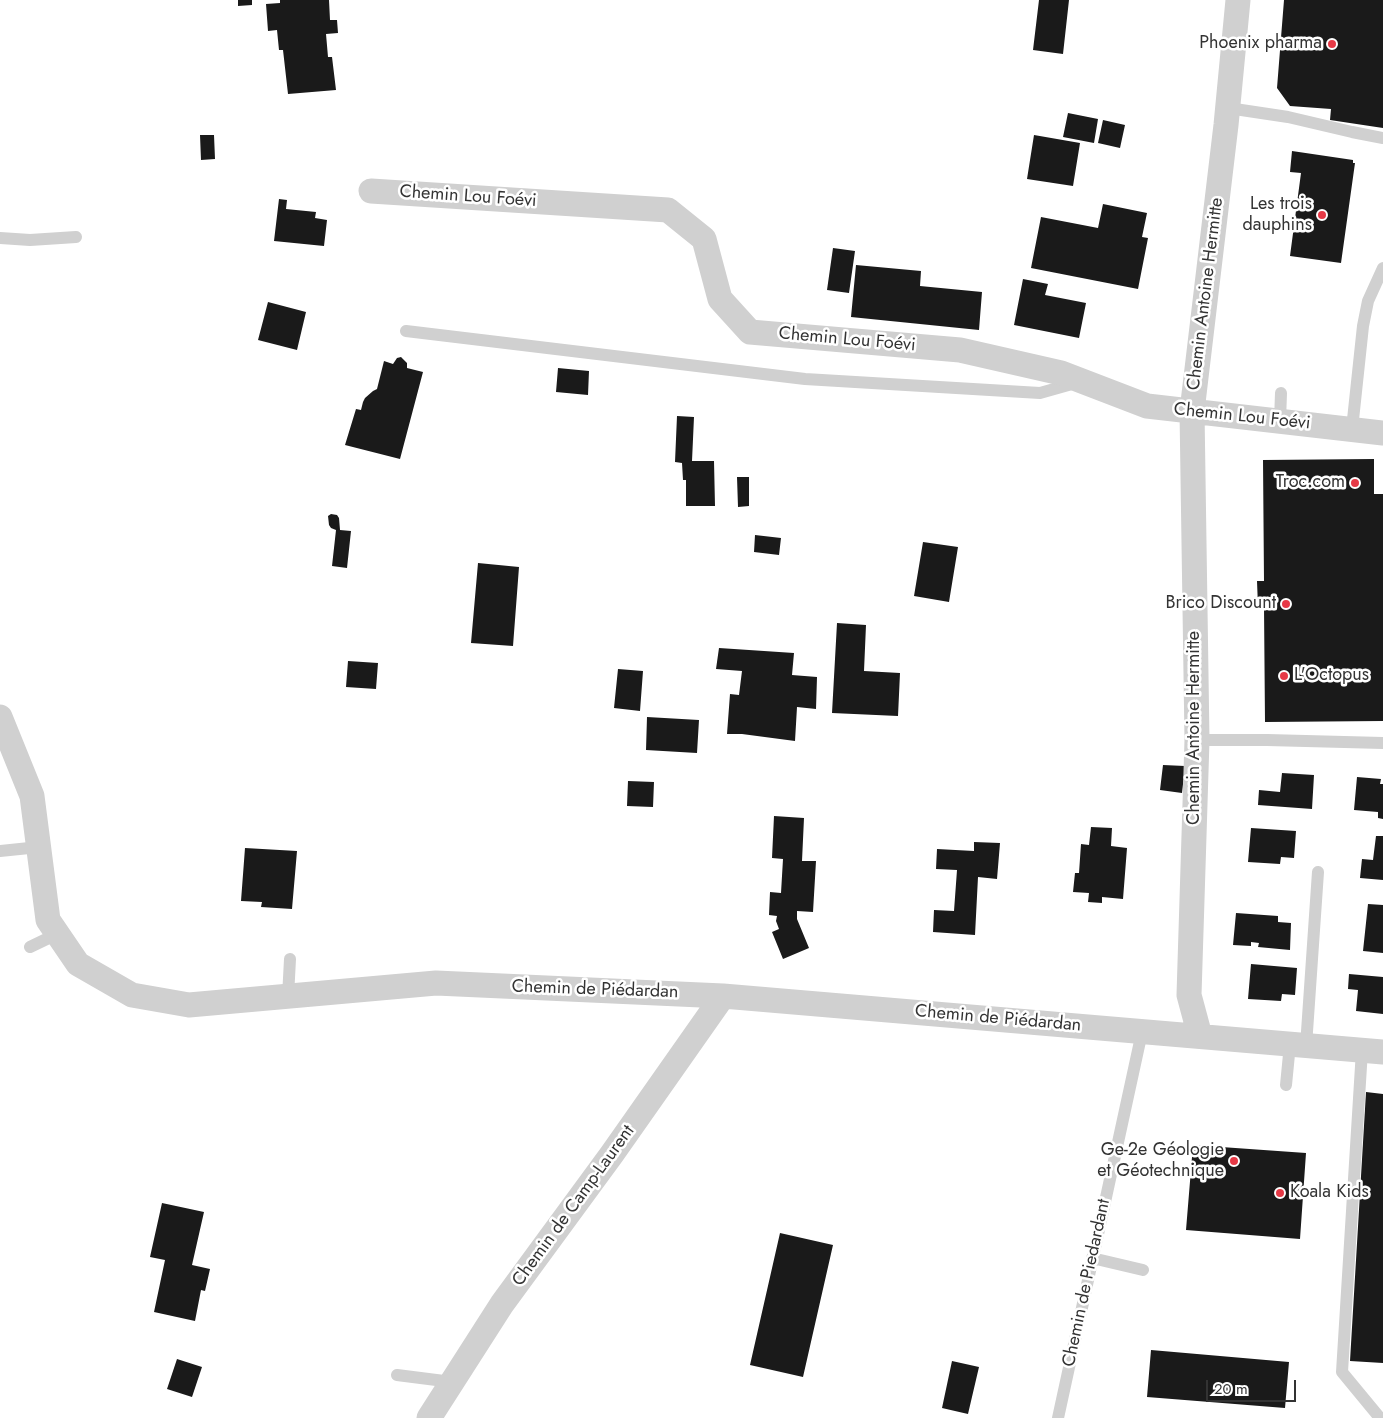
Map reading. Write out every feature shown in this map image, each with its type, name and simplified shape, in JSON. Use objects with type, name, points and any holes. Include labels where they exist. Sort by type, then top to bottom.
[{"type":"street","name":"Chemin Antoine Hermitte","points":[[1200,1036],[1189,995],[1197,740],[1192,411],[1228,108],[1238,0]]},
{"type":"street","name":"Chemin Lou Foévi","points":[[371,191],[668,210],[704,239],[720,299],[750,332],[960,350],[1061,373],[1147,406],[1383,432]]},
{"type":"street","name":"Chemin de Piédardan","points":[[0,717],[32,796],[48,920],[78,964],[132,995],[189,1005],[436,983],[723,996],[1372,1051]]},
{"type":"street","name":"Chemin de Camp-Laurent","points":[[428,1418],[502,1304],[612,1154],[723,996]]},
{"type":"lane","points":[[1228,108],[1288,117],[1383,138]]},
{"type":"lane","points":[[0,238],[30,240],[76,237]]},
{"type":"lane","points":[[1352,429],[1362,326],[1368,301],[1383,268]]},
{"type":"lane","points":[[406,332],[805,379],[1040,393],[1083,381]]},
{"type":"lane","points":[[1280,421],[1281,393]]},
{"type":"lane","points":[[1197,740],[1383,743]]},
{"type":"lane","points":[[0,851],[39,847]]},
{"type":"lane","points":[[1286,1085],[1298,1045],[1318,872]]},
{"type":"lane","points":[[30,947],[57,934]]},
{"type":"lane","points":[[288,997],[290,958]]},
{"type":"lane","name":"Chemin de Piedardant","points":[[1058,1418],[1142,1032]]},
{"type":"lane","points":[[1372,1051],[1342,1372],[1380,1418]]},
{"type":"lane","points":[[1092,1258],[1143,1270]]},
{"type":"lane","points":[[397,1375],[452,1382]]},
{"type":"building","points":[[238,0],[252,0],[252,5],[238,6]]},
{"type":"building","points":[[280,0],[329,0],[330,20],[337,20],[338,33],[326,34],[328,57],[332,57],[336,90],[288,94],[283,50],[279,50],[277,30],[268,31],[266,4],[280,3]]},
{"type":"building","points":[[1039,0],[1069,0],[1063,54],[1033,50]]},
{"type":"building","name":"Phoenix pharma","points":[[1284,0],[1383,0],[1383,128],[1330,120],[1331,109],[1290,106],[1277,88]]},
{"type":"building","points":[[1068,113],[1098,119],[1094,143],[1063,137]]},
{"type":"building","points":[[1103,120],[1125,125],[1120,148],[1098,143]]},
{"type":"building","points":[[200,135],[214,135],[215,159],[201,160]]},
{"type":"building","points":[[1034,135],[1080,143],[1073,186],[1027,179]]},
{"type":"building","name":"Les trois dauphins","points":[[1292,151],[1353,160],[1353,163],[1355,163],[1341,263],[1290,256],[1301,173],[1290,172]]},
{"type":"building","points":[[279,199],[287,200],[286,209],[316,212],[315,218],[327,220],[324,246],[274,241]]},
{"type":"building","points":[[1103,204],[1147,213],[1142,237],[1148,238],[1138,289],[1031,268],[1041,217],[1098,228]]},
{"type":"building","points":[[833,248],[855,251],[849,293],[827,290]]},
{"type":"building","points":[[856,265],[921,271],[920,286],[982,292],[979,330],[851,317]]},
{"type":"building","points":[[1023,279],[1048,284],[1045,295],[1086,303],[1079,338],[1014,325]]},
{"type":"building","points":[[268,302],[306,312],[297,350],[258,340]]},
{"type":"building","points":[[401,357],[407,363],[407,368],[423,372],[400,459],[345,445],[356,409],[361,410],[365,398],[377,389],[384,361],[393,364],[397,358]]},
{"type":"building","points":[[558,368],[589,371],[588,395],[556,392]]},
{"type":"building","points":[[677,416],[694,417],[692,461],[714,461],[715,506],[686,506],[686,480],[683,480],[682,463],[675,462]]},
{"type":"building","points":[[1374,459],[1374,494],[1383,494],[1383,721],[1265,722],[1264,607],[1258,607],[1257,581],[1264,581],[1263,460]]},
{"type":"building","points":[[737,477],[749,477],[749,506],[738,507]]},
{"type":"building","points":[[331,514],[337,515],[339,518],[340,530],[351,531],[347,568],[332,566],[336,530],[329,525],[328,516]]},
{"type":"building","points":[[755,535],[781,538],[779,555],[754,552]]},
{"type":"building","points":[[923,542],[958,547],[949,602],[914,596]]},
{"type":"building","points":[[478,563],[519,567],[513,646],[471,643]]},
{"type":"building","points":[[837,623],[866,625],[864,671],[900,673],[898,716],[832,713]]},
{"type":"building","points":[[719,648],[794,653],[792,675],[817,677],[816,709],[797,707],[795,741],[742,734],[727,734],[730,694],[739,695],[742,671],[716,669]]},
{"type":"building","points":[[348,661],[378,663],[376,689],[346,687]]},
{"type":"building","points":[[618,669],[643,671],[640,711],[614,708]]},
{"type":"building","points":[[647,717],[699,720],[697,753],[646,750]]},
{"type":"building","points":[[1163,765],[1185,766],[1182,793],[1160,790]]},
{"type":"building","points":[[1282,773],[1314,775],[1312,809],[1258,805],[1259,790],[1280,792]]},
{"type":"building","points":[[1357,777],[1381,779],[1380,784],[1383,784],[1383,819],[1378,818],[1378,812],[1354,810]]},
{"type":"building","points":[[628,781],[654,782],[653,807],[627,806]]},
{"type":"building","points":[[774,816],[804,818],[802,861],[816,861],[813,912],[797,911],[797,919],[809,948],[783,959],[772,932],[779,929],[776,921],[777,916],[769,915],[770,892],[781,893],[783,859],[772,858]]},
{"type":"building","points":[[1091,827],[1112,828],[1111,846],[1127,848],[1123,899],[1102,897],[1102,903],[1088,902],[1089,893],[1073,892],[1075,873],[1079,873],[1081,844],[1089,845]]},
{"type":"building","points":[[1251,828],[1296,831],[1294,858],[1281,857],[1280,864],[1248,862]]},
{"type":"building","points":[[1376,836],[1383,836],[1383,880],[1360,878],[1362,859],[1373,860]]},
{"type":"building","points":[[974,842],[1000,843],[997,879],[978,877],[975,935],[933,932],[934,910],[954,911],[957,870],[936,869],[937,849],[974,851]]},
{"type":"building","points":[[245,848],[297,851],[292,909],[261,907],[262,902],[241,901]]},
{"type":"building","points":[[1368,904],[1383,905],[1383,953],[1363,951]]},
{"type":"building","points":[[1236,913],[1278,916],[1278,922],[1291,923],[1290,950],[1258,947],[1259,943],[1251,942],[1251,946],[1233,945]]},
{"type":"building","points":[[1251,964],[1297,968],[1295,995],[1282,994],[1281,1001],[1248,999]]},
{"type":"building","points":[[1349,974],[1383,977],[1383,1014],[1356,1011],[1358,990],[1348,989]]},
{"type":"building","points":[[1366,1092],[1383,1094],[1383,1363],[1350,1361]]},
{"type":"building","points":[[1193,1145],[1306,1153],[1300,1239],[1186,1230]]},
{"type":"building","points":[[162,1203],[204,1212],[192,1265],[210,1269],[205,1291],[201,1290],[195,1321],[154,1312],[165,1260],[150,1257]]},
{"type":"building","points":[[780,1233],[833,1245],[803,1377],[750,1365]]},
{"type":"building","points":[[1151,1350],[1289,1362],[1285,1408],[1147,1397]]},
{"type":"building","points":[[177,1359],[202,1367],[192,1397],[167,1389]]},
{"type":"building","points":[[952,1361],[979,1367],[968,1414],[942,1408]]},
{"type":"place","name":"Phoenix pharma","points":[[1332,44]]},
{"type":"place","name":"Les trois dauphins","points":[[1322,215]]},
{"type":"place","name":"Troc.com","points":[[1355,483]]},
{"type":"place","name":"Brico Discount","points":[[1286,604]]},
{"type":"place","name":"L'Octopus","points":[[1284,676]]},
{"type":"place","name":"Ge-2e Géologie et Géotechnique","points":[[1234,1161]]},
{"type":"place","name":"Koala Kids","points":[[1280,1193]]}]
